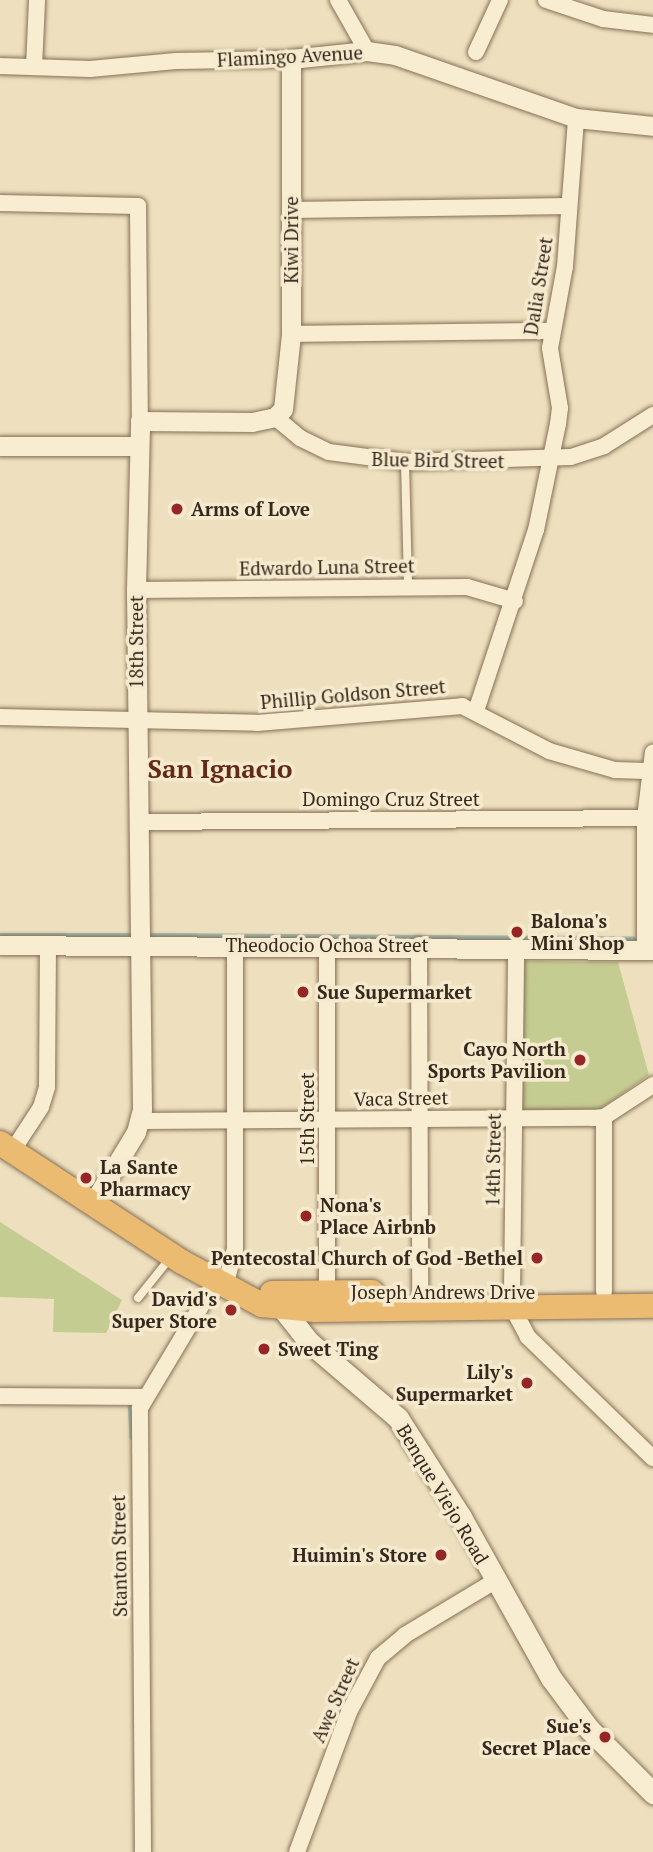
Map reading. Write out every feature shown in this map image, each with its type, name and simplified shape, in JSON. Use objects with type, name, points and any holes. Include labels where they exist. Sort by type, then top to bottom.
[{"type":"highway","points":[[7,1147],[172,1255],[262,1305],[283,1309]]},
{"type":"highway","name":"Joseph Andrews Drive","points":[[225,1285],[327,1292],[420,1291],[653,1306]]},
{"type":"highway","name":"Joseph Andrews Drive","points":[[283,1309],[653,1290]]},
{"type":"main road","name":"Benque Viejo Road","points":[[283,1309],[309,1342],[398,1418],[447,1494],[566,1700],[614,1757],[653,1793]]},
{"type":"street","points":[[34,67],[37,0]]},
{"type":"street","points":[[338,0],[367,51]]},
{"type":"street","points":[[476,52],[500,0]]},
{"type":"street","points":[[546,0],[603,19],[653,25]]},
{"type":"street","name":"Flamingo Avenue","points":[[0,66],[291,59],[367,51],[418,61],[576,118],[653,126]]},
{"type":"street","name":"Kiwi Drive","points":[[275,417],[286,396],[291,334],[291,59]]},
{"type":"street","name":"Dalia Street","points":[[476,712],[515,601],[552,460],[560,408],[551,331],[565,266],[576,118]]},
{"type":"street","name":"18th Street","points":[[0,203],[138,206],[140,421],[136,590],[140,1121],[93,1203]]},
{"type":"street","points":[[290,210],[568,206]]},
{"type":"street","points":[[291,334],[551,331]]},
{"type":"street","name":"Blue Bird Street","points":[[275,417],[300,438],[329,452],[405,462],[552,460],[596,450],[653,415]]},
{"type":"street","points":[[140,421],[252,422],[275,417]]},
{"type":"street","points":[[0,446],[139,446]]},
{"type":"street","name":"Edwardo Luna Street","points":[[136,590],[467,587],[515,601]]},
{"type":"street","name":"Phillip Goldson Street","points":[[0,717],[257,723],[444,706],[476,712],[549,751],[615,770],[651,771]]},
{"type":"street","points":[[649,950],[645,818],[653,752]]},
{"type":"street","name":"Domingo Cruz Street","points":[[138,822],[645,818]]},
{"type":"street","points":[[7,1147],[41,1107],[47,1087],[48,944]]},
{"type":"street","name":"Theodocio Ochoa Street","points":[[0,945],[419,945],[649,950]]},
{"type":"street","name":"15th Street","points":[[327,945],[327,1292]]},
{"type":"street","points":[[419,945],[420,1291]]},
{"type":"street","name":"Stanton Street","points":[[143,1852],[138,1418],[145,1397],[225,1285],[235,1248],[235,946]]},
{"type":"street","name":"14th Street","points":[[512,1299],[516,946]]},
{"type":"street","points":[[604,1291],[604,1117],[653,1085]]},
{"type":"street","name":"Vaca Street","points":[[140,1121],[604,1117]]},
{"type":"street","points":[[512,1299],[528,1337],[653,1458]]},
{"type":"street","points":[[0,1396],[145,1397]]},
{"type":"street","name":"Awe Street","points":[[297,1852],[349,1712],[378,1658],[405,1635],[495,1581]]},
{"type":"lane","points":[[405,462],[408,587]]},
{"type":"lane","points":[[138,1297],[172,1255]]},
{"type":"green space","points":[[520,961],[618,962],[649,1075],[593,1114],[518,1113]]},
{"type":"green space","points":[[0,1222],[122,1300],[106,1333],[53,1332],[54,1299],[0,1297]]},
{"type":"waterway","points":[[0,935],[136,935]]},
{"type":"waterway","points":[[144,935],[633,938]]},
{"type":"waterway","points":[[130,1401],[132,1437]]},
{"type":"place","name":"Arms of Love","points":[[177,509]]},
{"type":"place","name":"Balona's Mini Shop","points":[[517,932]]},
{"type":"place","name":"Sue Supermarket","points":[[303,992]]},
{"type":"place","name":"Cayo North Sports Pavilion","points":[[580,1060]]},
{"type":"place","name":"La Sante Pharmacy","points":[[86,1178]]},
{"type":"place","name":"Nona's Place Airbnb","points":[[306,1216]]},
{"type":"place","name":"Pentecostal Church of God -Bethel","points":[[537,1258]]},
{"type":"place","name":"David's Super Store","points":[[231,1310]]},
{"type":"place","name":"Sweet Ting","points":[[264,1349]]},
{"type":"place","name":"Lily's Supermarket","points":[[527,1383]]},
{"type":"place","name":"Huimin's Store","points":[[441,1555]]},
{"type":"place","name":"Sue's Secret Place","points":[[605,1737]]},
{"type":"district","name":"San Ignacio","points":[[220,769]]}]
